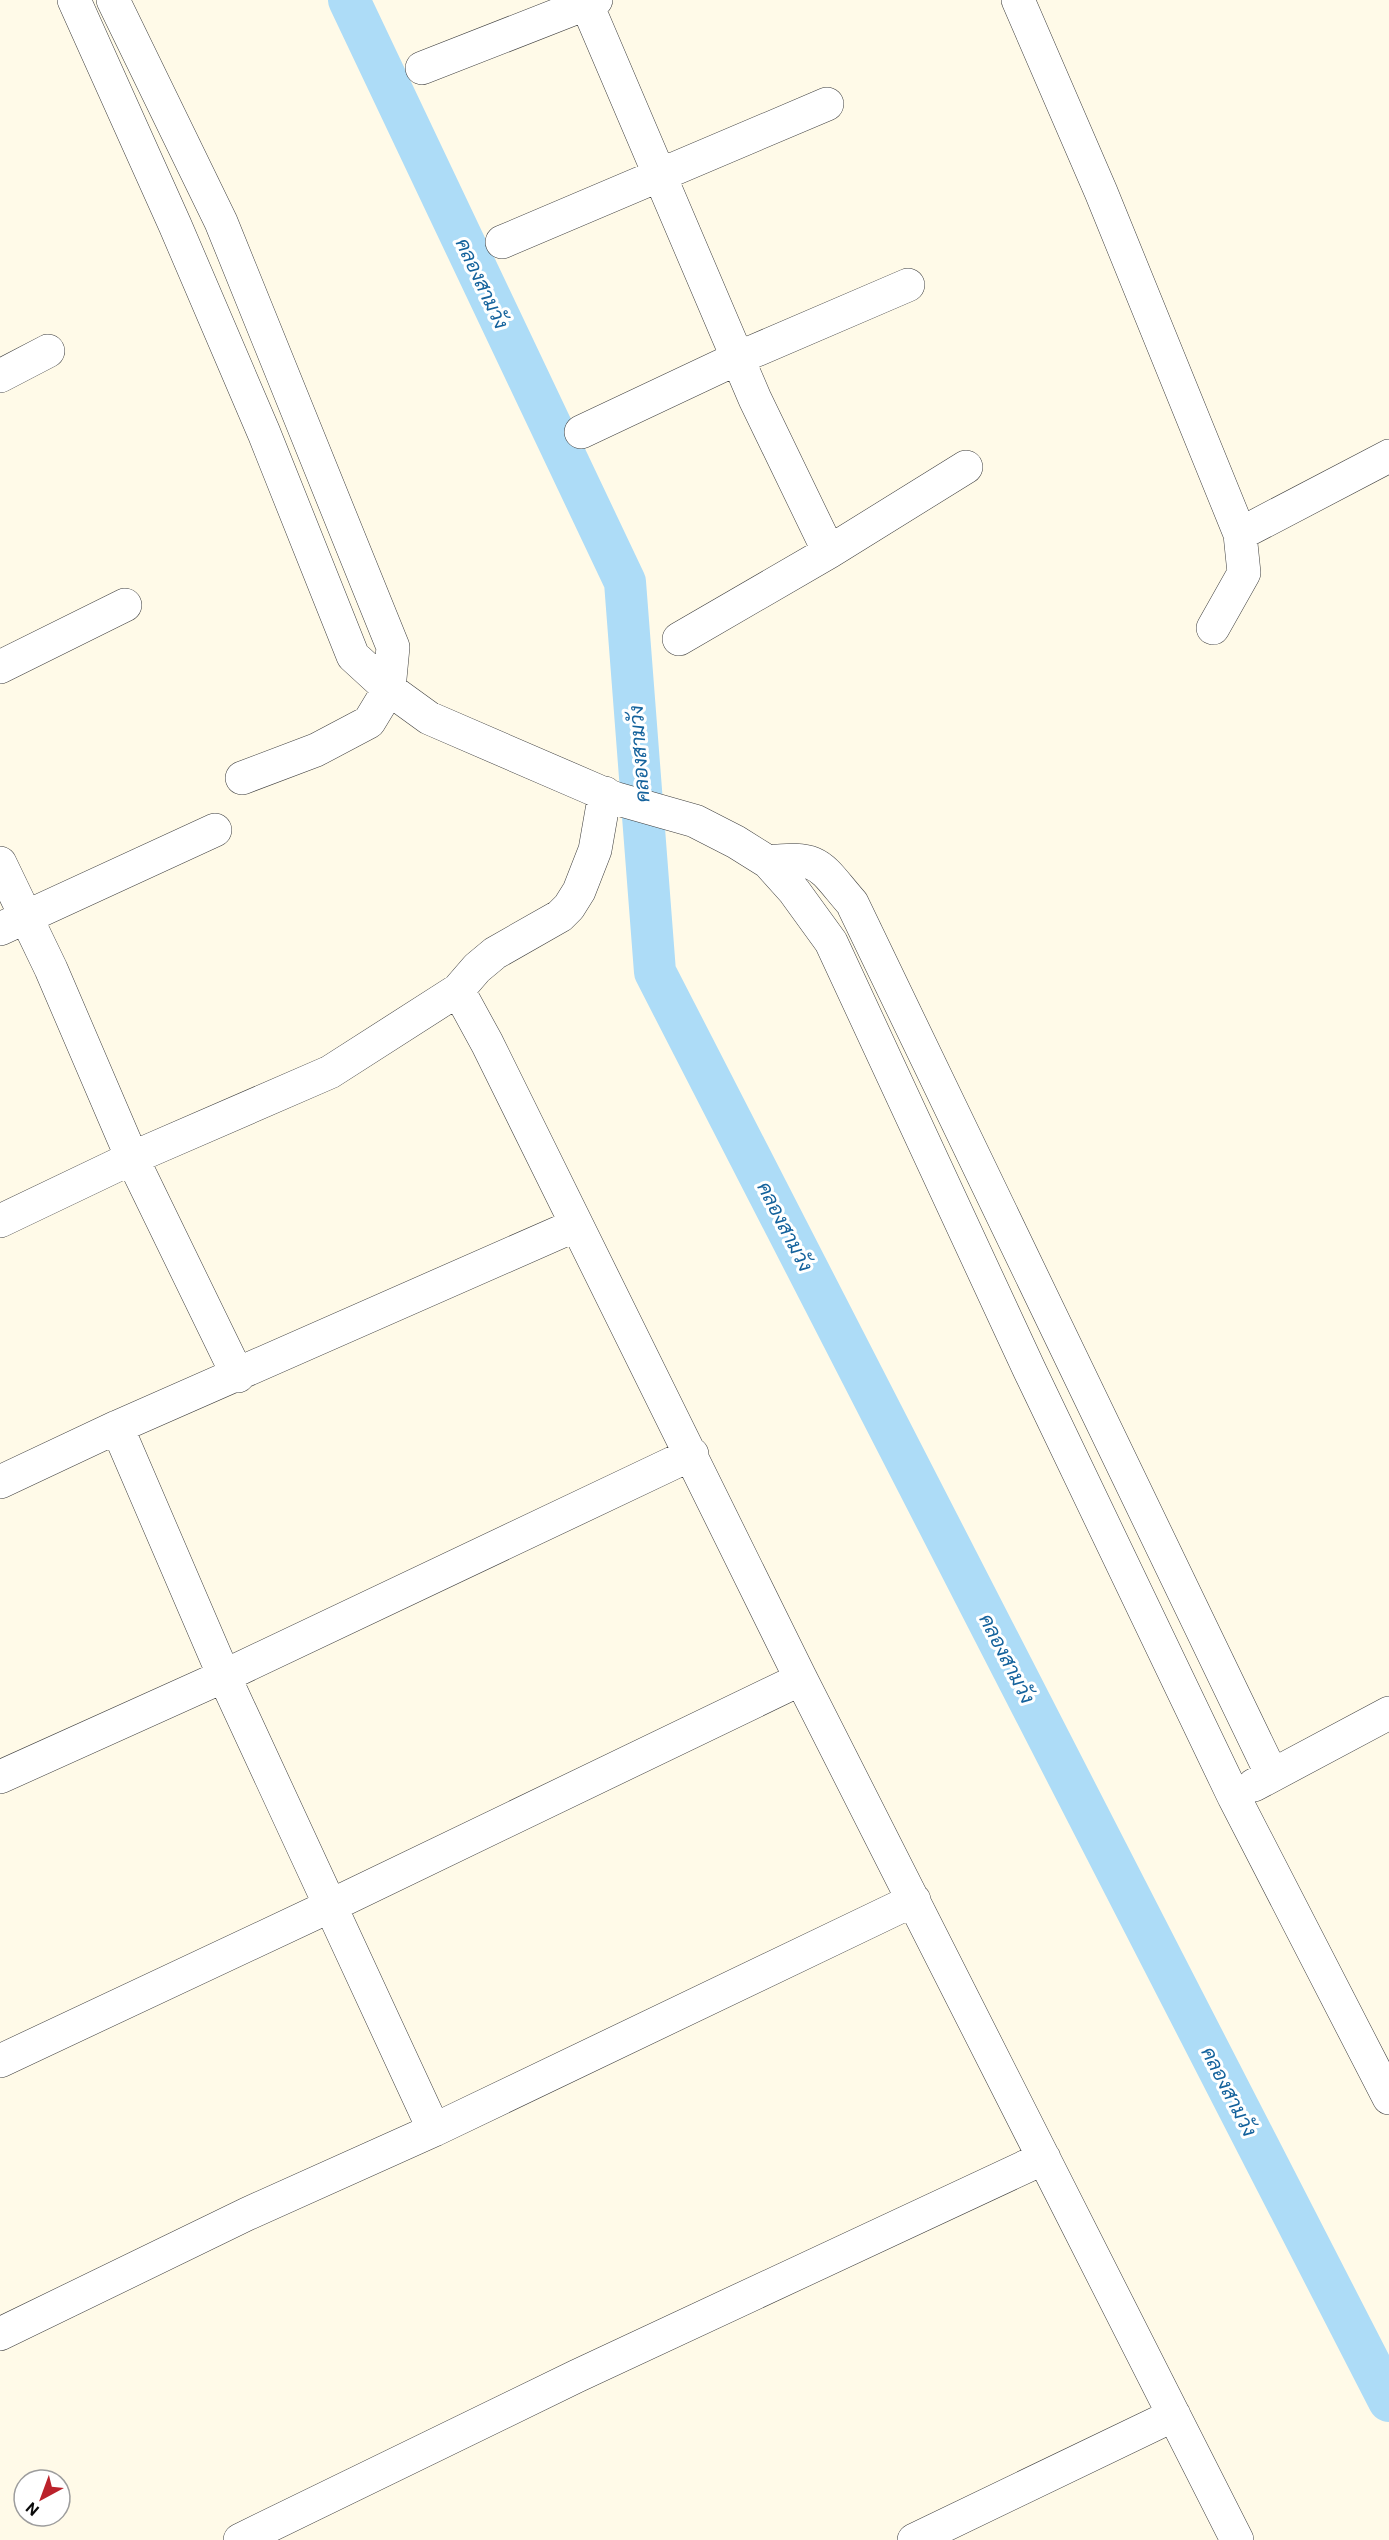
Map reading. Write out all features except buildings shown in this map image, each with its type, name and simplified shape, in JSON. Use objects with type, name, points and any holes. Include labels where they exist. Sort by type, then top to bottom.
[{"type":"street","points":[[74,0],[175,225],[264,433],[353,656],[389,689],[429,718],[610,795],[695,821],[736,842],[768,862],[794,891],[831,942],[1029,1368],[1234,1797],[1389,2098]]},
{"type":"street","points":[[112,0],[221,222],[393,646],[389,689],[369,722],[316,750],[242,778]]},
{"type":"street","points":[[1018,0],[1101,192],[1240,534],[1244,573],[1214,628]]},
{"type":"street","points":[[422,68],[590,1],[738,358],[829,552]]},
{"type":"street","points":[[502,242],[827,104]]},
{"type":"street","points":[[581,432],[738,358],[908,285]]},
{"type":"street","points":[[0,376],[48,351]]},
{"type":"street","points":[[1240,534],[1389,456]]},
{"type":"street","points":[[679,639],[829,552],[966,467]]},
{"type":"street","points":[[0,667],[125,605]]},
{"type":"street","points":[[0,1221],[132,1158],[330,1072],[458,990],[477,968],[495,953],[560,916],[568,907],[579,891],[596,850],[610,795]]},
{"type":"street","points":[[13,922],[216,830]]},
{"type":"street","points":[[768,862],[799,858],[819,866],[852,903],[1272,1775]]},
{"type":"street","points":[[0,863],[13,922],[132,1158],[238,1376]]},
{"type":"street","points":[[458,990],[487,1043],[692,1454],[801,1679],[1237,2540]]},
{"type":"street","points":[[0,1482],[117,1426],[238,1376],[576,1225]]},
{"type":"street","points":[[117,1426],[224,1676],[434,2130]]},
{"type":"street","points":[[0,1777],[224,1676],[692,1454]]},
{"type":"street","points":[[0,2061],[330,1906],[801,1679]]},
{"type":"street","points":[[1234,1797],[1389,1713]]},
{"type":"street","points":[[0,2334],[248,2214],[434,2130],[914,1900]]},
{"type":"street","points":[[240,2540],[577,2376],[1044,2158]]},
{"type":"street","points":[[914,2540],[1174,2415]]},
{"type":"waterway","name":"คลองสามวัง","points":[[349,0],[625,582],[655,972],[1389,2401]]}]
